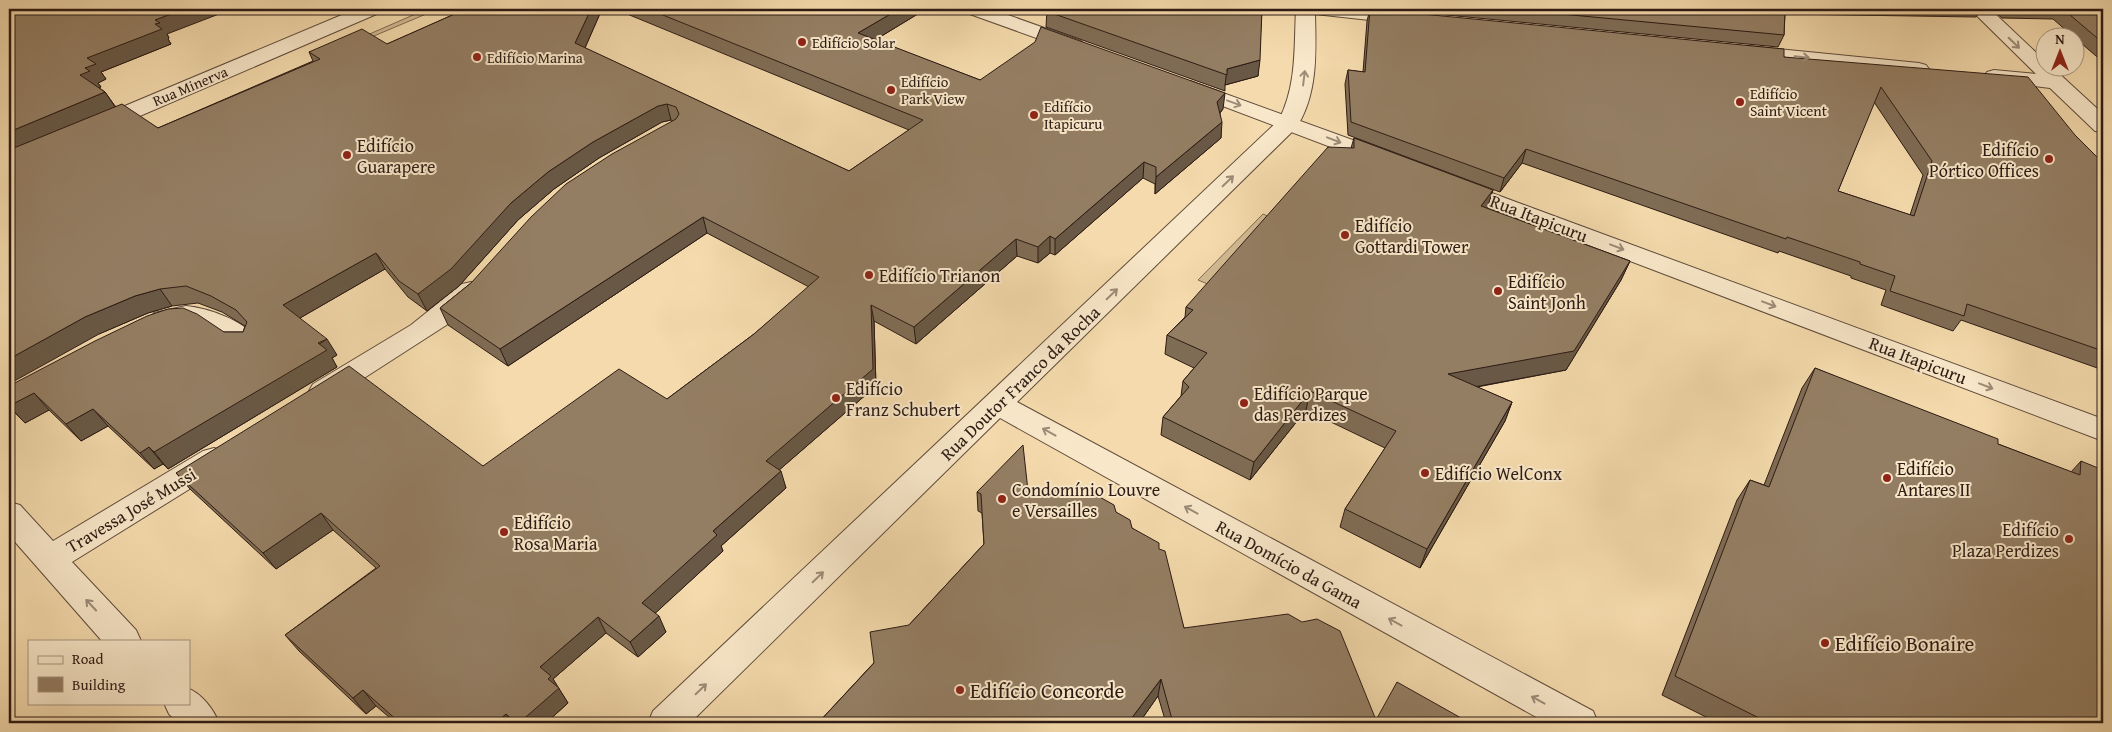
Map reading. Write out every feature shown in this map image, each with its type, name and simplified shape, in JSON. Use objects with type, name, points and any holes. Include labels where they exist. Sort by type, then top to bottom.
[{"type":"street","name":"Rua Minerva","points":[[81,132],[372,9]]},
{"type":"street","points":[[974,9],[1093,52]]},
{"type":"street","name":"Rua Doutor Franco da Rocha","points":[[666,723],[1288,123],[1298,106],[1305,80],[1305,9]]},
{"type":"street","points":[[1318,9],[1426,20]]},
{"type":"street","points":[[1979,9],[2103,126]]},
{"type":"street","points":[[1731,50],[1937,71]]},
{"type":"street","points":[[1977,74],[2056,82]]},
{"type":"street","name":"Rua Itapicuru","points":[[1175,82],[1422,173],[2103,430]]},
{"type":"street","points":[[302,403],[452,308],[487,272]]},
{"type":"street","points":[[137,330],[161,319],[198,314],[244,340]]},
{"type":"street","name":"Rua Domício da Gama","points":[[998,404],[1580,723]]},
{"type":"street","name":"Travessa José Mussi","points":[[49,560],[236,445]]},
{"type":"street","points":[[10,518],[123,640]]},
{"type":"street","points":[[183,704],[201,723]]},
{"type":"shaded area","points":[[427,9],[438,9],[362,41],[358,39]]},
{"type":"shaded area","points":[[1263,214],[1277,220],[1217,288],[1198,280]]},
{"type":"building","points":[[9,9],[184,9],[155,20],[160,23],[155,24],[162,29],[87,58],[96,64],[85,68],[90,71],[80,75],[105,92],[9,132]]},
{"type":"building","points":[[466,9],[591,9],[575,43],[849,171],[923,120],[648,9],[899,9],[858,33],[980,80],[1035,42],[1041,27],[1225,93],[1217,102],[1222,122],[1156,177],[1156,167],[1144,162],[1055,239],[1050,236],[1038,247],[1016,239],[914,327],[871,305],[873,369],[766,461],[781,471],[713,531],[717,535],[642,603],[659,616],[630,642],[598,617],[540,667],[551,676],[548,679],[559,688],[519,723],[516,723],[506,714],[495,723],[430,723],[428,721],[426,723],[400,723],[363,690],[353,698],[285,635],[380,566],[321,513],[263,553],[176,473],[349,366],[483,466],[619,369],[667,399],[754,334],[819,277],[703,217],[500,349],[440,308],[471,283],[531,217],[566,184],[612,154],[676,119],[679,114],[676,107],[667,104],[658,106],[593,142],[548,172],[511,203],[451,269],[418,294],[399,281],[376,253],[283,305],[327,339],[318,343],[327,350],[154,452],[149,447],[140,453],[93,409],[66,424],[34,393],[9,406],[9,386],[95,341],[147,316],[168,309],[183,308],[197,314],[224,332],[243,332],[247,322],[236,310],[211,296],[186,286],[160,289],[135,296],[85,317],[9,359],[9,150],[122,104],[158,128],[320,59],[309,52],[362,29],[387,44]]},
{"type":"building","points":[[1047,9],[1262,9],[1260,60],[1227,69],[1227,75],[1046,11]]},
{"type":"building","points":[[1370,9],[1784,49],[1784,57],[2028,77],[2075,135],[2103,163],[2103,351],[1967,304],[1964,316],[1890,291],[1895,276],[1860,264],[1860,262],[1787,237],[1786,239],[1526,149],[1504,178],[1351,122],[1348,70],[1365,72]],"holes":[[[1881,87],[1932,161],[1914,216],[1838,191]]]},
{"type":"building","points":[[1508,9],[1785,9],[1784,35]]},
{"type":"building","points":[[2063,9],[2103,9],[2103,43]]},
{"type":"building","points":[[1354,138],[1493,190],[1481,206],[1630,261],[1574,351],[1448,374],[1512,402],[1427,549],[1345,509],[1396,431],[1310,391],[1254,462],[1163,417],[1189,387],[1183,381],[1207,353],[1167,335],[1193,310],[1186,307],[1328,147],[1354,148]]},
{"type":"building","points":[[1815,368],[1998,439],[1998,444],[2080,475],[2081,461],[2103,470],[2103,723],[1769,723],[1675,676],[1750,480],[1769,487]]},
{"type":"building","points":[[1023,445],[1028,491],[1080,486],[1114,505],[1116,512],[1130,520],[1132,528],[1159,543],[1159,549],[1165,551],[1184,628],[1288,614],[1302,622],[1317,619],[1340,631],[1376,720],[1397,682],[1470,723],[1173,723],[1161,679],[1128,723],[818,723],[874,663],[870,632],[909,625],[984,544],[981,494],[977,492]]},
{"type":"place","name":"Edifício Solar","points":[[802,42]]},
{"type":"place","name":"Edifício Marina","points":[[477,57]]},
{"type":"place","name":"Edifício Park View","points":[[891,90]]},
{"type":"place","name":"Edifício Saint Vicent","points":[[1740,102]]},
{"type":"place","name":"Edifício Itapicuru","points":[[1034,115]]},
{"type":"place","name":"Edifício Guarapere","points":[[347,155]]},
{"type":"place","name":"Edifício Pórtico Offices","points":[[2049,159]]},
{"type":"place","name":"Edifício Gottardi Tower","points":[[1345,235]]},
{"type":"place","name":"Edifício Trianon","points":[[869,275]]},
{"type":"place","name":"Edifício Saint Jonh","points":[[1498,291]]},
{"type":"place","name":"Edifício Franz Schubert","points":[[836,398]]},
{"type":"place","name":"Edifício Parque das Perdizes","points":[[1244,403]]},
{"type":"place","name":"Edifício WelConx","points":[[1425,473]]},
{"type":"place","name":"Edifício Antares II","points":[[1887,478]]},
{"type":"place","name":"Condomínio Louvre e Versailles","points":[[1002,499]]},
{"type":"place","name":"Edifício Rosa Maria","points":[[504,532]]},
{"type":"place","name":"Edifício Plaza Perdizes","points":[[2069,539]]},
{"type":"place","name":"Edifício Bonaire","points":[[1825,643]]},
{"type":"place","name":"Edifício Concorde","points":[[960,690]]}]
